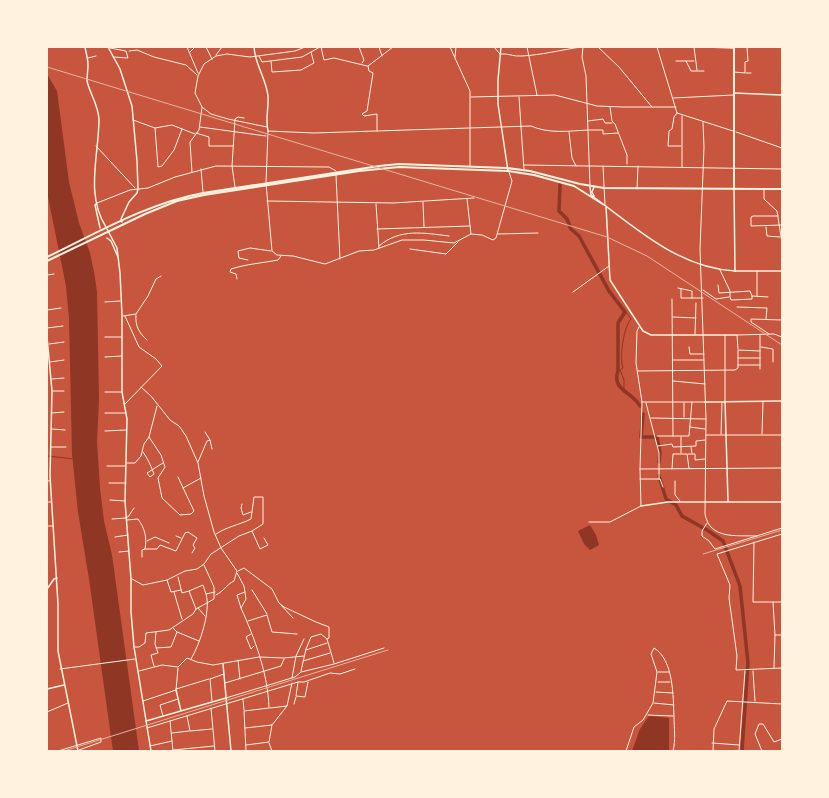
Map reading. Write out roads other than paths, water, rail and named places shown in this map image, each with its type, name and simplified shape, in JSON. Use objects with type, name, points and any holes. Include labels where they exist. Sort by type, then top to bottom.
[{"type":"main road","points":[[734,48],[734,190]]},
{"type":"main road","points":[[47,257],[107,230],[177,202],[204,195],[266,186],[371,167],[399,164],[470,166],[508,170],[534,175],[574,186]]},
{"type":"main road","points":[[107,230],[167,202],[203,193],[336,173],[388,168],[524,170],[590,187],[604,188],[734,190],[782,189]]},
{"type":"main road","points":[[47,261],[92,237]]},
{"type":"street","points":[[85,47],[88,83],[94,96],[98,115],[94,179],[97,203],[101,220],[115,244],[118,257],[122,301],[122,392],[125,404],[127,430],[125,501],[131,579],[131,612],[134,647],[151,751]]},
{"type":"street","points":[[187,47],[199,73]]},
{"type":"street","points":[[190,53],[195,47]]},
{"type":"street","points":[[206,47],[212,59]]},
{"type":"street","points":[[222,47],[216,56],[204,64],[199,73],[196,93],[202,107],[211,114],[235,121],[267,127]]},
{"type":"street","points":[[254,47],[255,57],[260,73],[265,80],[268,96],[266,186],[272,251],[277,255],[293,256],[325,264],[359,251],[379,249],[402,240],[424,240],[454,243],[471,234],[482,235],[494,240],[512,181],[508,170],[501,128],[498,97],[501,47]]},
{"type":"street","points":[[294,47],[295,51]]},
{"type":"street","points":[[216,56],[232,54],[255,57],[295,51],[305,47]]},
{"type":"street","points":[[259,56],[262,62],[271,61],[302,56],[321,47],[324,60],[334,58],[362,63],[368,66],[369,70],[373,72],[367,110],[362,114],[364,116],[377,114],[377,132]]},
{"type":"street","points":[[359,47],[364,60],[362,63]]},
{"type":"street","points":[[379,47],[382,56]]},
{"type":"street","points":[[368,66],[393,47]]},
{"type":"street","points":[[450,47],[468,84],[471,97],[469,129],[470,166]]},
{"type":"street","points":[[454,57],[456,47]]},
{"type":"street","points":[[494,47],[500,54],[507,54],[513,57],[529,56],[582,47],[582,57],[586,76],[590,193],[595,198],[666,249],[701,265],[735,271],[782,270]]},
{"type":"street","points":[[527,47],[538,96]]},
{"type":"street","points":[[598,47],[619,66],[652,107]]},
{"type":"street","points":[[656,47],[677,113],[674,117],[672,129],[669,131],[668,146],[682,146]]},
{"type":"street","points":[[694,47],[697,70]]},
{"type":"street","points":[[706,47],[734,48]]},
{"type":"street","points":[[745,73],[745,62],[748,61],[748,47]]},
{"type":"street","points":[[109,48],[127,91],[132,106],[133,119],[138,189],[137,193],[129,202],[121,219],[122,222]]},
{"type":"street","points":[[109,48],[126,51],[128,58],[114,57]]},
{"type":"street","points":[[129,51],[137,50],[154,57],[186,65],[198,76]]},
{"type":"street","points":[[271,61],[272,72],[301,70],[314,63],[311,51]]},
{"type":"street","points":[[87,58],[96,56]]},
{"type":"street","points":[[676,61],[695,61]]},
{"type":"street","points":[[686,61],[691,71],[704,71]]},
{"type":"street","points":[[734,72],[751,74]]},
{"type":"street","points":[[672,98],[734,94],[782,95]]},
{"type":"street","points":[[471,97],[555,95],[597,106],[676,107]]},
{"type":"street","points":[[519,97],[524,170]]},
{"type":"street","points":[[192,172],[190,142],[199,126],[202,107]]},
{"type":"street","points":[[610,107],[613,122],[626,155],[627,166]]},
{"type":"street","points":[[677,113],[782,148]]},
{"type":"street","points":[[682,115],[682,168]]},
{"type":"street","points":[[235,188],[232,166],[235,121],[238,117],[244,118]]},
{"type":"street","points":[[133,119],[155,128],[168,124],[209,137],[209,146],[234,146]]},
{"type":"street","points":[[587,121],[603,119],[605,123],[613,122]]},
{"type":"street","points":[[703,122],[701,282],[703,289],[706,419],[704,501],[707,523],[702,536],[710,541],[715,549],[717,548],[719,553],[717,554],[730,585],[729,598],[737,656],[736,670],[782,668]]},
{"type":"street","points":[[199,126],[266,136]]},
{"type":"street","points":[[268,131],[314,133],[377,132],[532,126],[539,130],[549,130],[558,133],[588,130],[603,130],[604,134],[618,133]]},
{"type":"street","points":[[155,128],[158,167],[162,166],[174,150],[182,129]]},
{"type":"street","points":[[569,131],[572,158],[576,166]]},
{"type":"street","points":[[96,146],[135,188],[138,189],[155,186],[201,169],[232,166],[329,167],[336,173],[336,202],[340,259]]},
{"type":"street","points":[[524,165],[682,168],[734,167],[782,169]]},
{"type":"street","points":[[603,166],[610,280],[639,327],[646,334],[651,335],[770,334]]},
{"type":"street","points":[[637,189],[638,166]]},
{"type":"street","points":[[201,169],[203,193]]},
{"type":"street","points":[[574,186],[606,206]]},
{"type":"street","points":[[594,187],[592,192],[595,198]]},
{"type":"street","points":[[97,203],[135,188]]},
{"type":"street","points":[[764,189],[764,199],[777,210],[781,225],[782,243]]},
{"type":"street","points":[[734,190],[735,271]]},
{"type":"street","points":[[267,201],[376,203],[423,202],[474,198]]},
{"type":"street","points":[[467,199],[471,234]]},
{"type":"street","points":[[423,202],[424,228]]},
{"type":"street","points":[[97,203],[95,205],[100,228]]},
{"type":"street","points":[[376,203],[379,249]]},
{"type":"street","points":[[778,216],[751,217],[751,226],[781,225]]},
{"type":"street","points":[[377,229],[470,226]]},
{"type":"street","points":[[765,226],[767,236],[781,237]]},
{"type":"street","points":[[379,246],[394,236],[405,233],[449,236]]},
{"type":"street","points":[[497,234],[538,233]]},
{"type":"street","points":[[107,238],[118,257]]},
{"type":"street","points":[[410,249],[446,254],[460,240]]},
{"type":"street","points":[[248,260],[239,258],[238,251],[250,248],[267,252],[272,251]]},
{"type":"street","points":[[237,279],[236,274],[230,272],[231,269],[248,266],[261,261],[278,260],[281,255]]},
{"type":"street","points":[[573,292],[609,266]]},
{"type":"street","points":[[720,269],[730,291],[730,297]]},
{"type":"street","points":[[757,271],[757,296]]},
{"type":"street","points":[[47,275],[54,274]]},
{"type":"street","points":[[147,340],[141,335],[137,327],[136,314],[148,296],[156,279],[162,276]]},
{"type":"street","points":[[718,285],[719,293],[730,291],[750,291],[752,296]]},
{"type":"street","points":[[678,288],[692,291],[692,298]]},
{"type":"street","points":[[682,289],[681,298],[703,298]]},
{"type":"street","points":[[703,289],[716,299],[730,297],[731,300],[752,299],[752,296],[768,297]]},
{"type":"street","points":[[672,299],[673,436]]},
{"type":"street","points":[[105,302],[122,301]]},
{"type":"street","points":[[695,335],[696,303]]},
{"type":"street","points":[[737,307],[767,308],[766,320]]},
{"type":"street","points":[[47,310],[61,308]]},
{"type":"street","points":[[122,316],[136,314]]},
{"type":"street","points":[[125,316],[139,347],[162,366],[125,404]]},
{"type":"street","points":[[673,317],[696,318]]},
{"type":"street","points":[[782,320],[751,319],[751,322],[770,334],[782,337]]},
{"type":"street","points":[[47,328],[63,326]]},
{"type":"street","points":[[639,327],[637,331],[637,371],[642,402],[640,469],[641,506]]},
{"type":"street","points":[[725,335],[725,402],[728,501]]},
{"type":"street","points":[[637,371],[735,370],[738,368],[738,335]]},
{"type":"street","points":[[760,335],[760,368]]},
{"type":"street","points":[[47,337],[52,391],[50,480],[57,578],[58,651],[60,669],[68,703],[76,744],[77,751],[101,742],[101,738],[76,744],[58,751]]},
{"type":"street","points":[[105,337],[122,337]]},
{"type":"street","points":[[48,346],[64,342]]},
{"type":"street","points":[[689,347],[690,354],[704,354]]},
{"type":"street","points":[[760,347],[773,349],[773,362]]},
{"type":"street","points":[[738,350],[760,351]]},
{"type":"street","points":[[105,356],[122,356]]},
{"type":"street","points":[[737,358],[760,358]]},
{"type":"street","points":[[50,362],[64,360]]},
{"type":"street","points":[[672,360],[704,360]]},
{"type":"street","points":[[738,365],[760,365]]},
{"type":"street","points":[[51,379],[64,378]]},
{"type":"street","points":[[672,381],[705,384]]},
{"type":"street","points":[[141,387],[151,396],[170,420],[179,426],[186,436],[198,463],[204,496],[215,534],[221,548],[237,572],[246,592],[246,599],[241,608]]},
{"type":"street","points":[[52,391],[64,391]]},
{"type":"street","points":[[105,392],[122,392]]},
{"type":"street","points":[[762,434],[763,401]]},
{"type":"street","points":[[642,402],[782,401]]},
{"type":"street","points":[[684,402],[684,418]]},
{"type":"street","points":[[656,436],[689,436],[692,419],[692,402]]},
{"type":"street","points":[[721,434],[722,402]]},
{"type":"street","points":[[646,403],[656,436],[659,453],[659,479],[663,487]]},
{"type":"street","points":[[107,466],[135,463],[139,459],[144,444],[149,437],[157,405]]},
{"type":"street","points":[[51,413],[64,412]]},
{"type":"street","points":[[105,413],[126,413]]},
{"type":"street","points":[[651,418],[706,419]]},
{"type":"street","points":[[690,427],[706,429]]},
{"type":"street","points":[[51,429],[64,430]]},
{"type":"street","points":[[105,431],[127,430]]},
{"type":"street","points":[[205,432],[210,438],[212,449]]},
{"type":"street","points":[[706,435],[782,435]]},
{"type":"street","points":[[681,436],[681,454]]},
{"type":"street","points":[[149,437],[161,455],[165,469],[158,478],[161,496],[181,515],[185,513],[191,514],[194,511],[178,477]]},
{"type":"street","points":[[198,463],[205,443],[210,440]]},
{"type":"street","points":[[657,446],[672,444],[673,447],[696,446],[696,441],[706,440]]},
{"type":"street","points":[[691,446],[692,454],[695,454],[695,460],[705,459]]},
{"type":"street","points":[[50,447],[66,447]]},
{"type":"street","points":[[142,452],[150,462],[152,469],[163,463]]},
{"type":"street","points":[[672,470],[673,454],[692,454]]},
{"type":"street","points":[[687,455],[689,468]]},
{"type":"street","points":[[640,469],[658,468],[672,470],[689,468],[782,468]]},
{"type":"street","points":[[183,488],[201,478]]},
{"type":"street","points":[[640,479],[659,479]]},
{"type":"street","points":[[675,481],[675,495],[680,502]]},
{"type":"street","points":[[109,483],[126,483]]},
{"type":"street","points":[[131,579],[143,585],[167,580],[178,576],[185,571],[195,570],[204,564],[211,554],[263,524],[263,497],[254,497],[251,519],[235,526],[222,528],[215,534]]},
{"type":"street","points":[[110,500],[125,501]]},
{"type":"street","points":[[47,502],[52,502]]},
{"type":"street","points":[[589,522],[610,522],[641,506],[658,502],[782,502]]},
{"type":"street","points":[[242,504],[240,508],[243,516],[251,512]]},
{"type":"street","points":[[126,518],[134,508]]},
{"type":"street","points":[[112,519],[138,519],[144,527],[146,541],[145,549],[142,550],[142,557]]},
{"type":"street","points":[[707,523],[720,534],[757,536]]},
{"type":"street","points":[[47,526],[53,526]]},
{"type":"street","points":[[717,548],[782,528]]},
{"type":"street","points":[[252,531],[260,549],[268,545],[264,538]]},
{"type":"street","points":[[145,549],[157,549],[160,545],[176,552],[182,538],[185,533],[188,532],[197,538],[193,545],[195,548],[192,553]]},
{"type":"street","points":[[719,553],[782,534]]},
{"type":"street","points":[[115,537],[128,535]]},
{"type":"street","points":[[176,536],[182,538]]},
{"type":"street","points":[[146,541],[155,537],[169,542]]},
{"type":"street","points":[[754,542],[753,602],[782,602]]},
{"type":"street","points":[[119,552],[129,550]]},
{"type":"street","points":[[204,564],[216,595]]},
{"type":"street","points":[[134,647],[139,647],[145,643],[146,633],[172,628],[183,619],[193,614],[197,608],[214,599],[216,595],[224,591],[229,584],[234,581],[237,572],[244,568],[272,589],[281,608],[293,618]]},
{"type":"street","points":[[178,576],[182,593],[202,585],[209,602],[200,642],[191,659]]},
{"type":"street","points":[[47,590],[54,579],[57,578]]},
{"type":"street","points":[[167,580],[171,592],[174,592],[183,619]]},
{"type":"street","points":[[174,592],[181,590]]},
{"type":"street","points":[[252,590],[267,615],[272,632],[297,634]]},
{"type":"street","points":[[190,591],[197,608],[205,617]]},
{"type":"street","points":[[206,594],[215,592]]},
{"type":"street","points":[[246,592],[237,595],[252,633],[268,685],[269,708]]},
{"type":"street","points":[[773,602],[775,635],[774,669]]},
{"type":"street","points":[[279,603],[316,622],[329,626],[329,638],[327,639]]},
{"type":"street","points":[[247,622],[267,615]]},
{"type":"street","points":[[172,628],[177,632],[200,642]]},
{"type":"street","points":[[154,666],[151,655],[158,653],[156,648],[156,632]]},
{"type":"street","points":[[156,648],[171,647],[177,632]]},
{"type":"street","points":[[252,633],[246,637],[251,648],[255,645]]},
{"type":"street","points":[[301,672],[305,650],[312,637],[321,634],[327,639],[334,664]]},
{"type":"street","points":[[775,635],[782,635]]},
{"type":"street","points":[[292,678],[296,656],[304,639]]},
{"type":"street","points":[[305,650],[328,643]]},
{"type":"street","points":[[146,721],[289,679],[301,672],[334,664],[384,648]]},
{"type":"street","points":[[626,751],[634,727],[647,715],[653,703],[656,692],[657,672],[651,654],[654,648],[663,657],[669,672],[674,694],[675,723],[673,751]]},
{"type":"street","points":[[303,660],[331,653]]},
{"type":"street","points":[[181,711],[176,690],[178,667],[183,660],[191,659],[197,662],[223,664],[259,657],[284,658],[304,656]]},
{"type":"street","points":[[225,683],[281,666],[284,658]]},
{"type":"street","points":[[60,669],[95,666],[136,659]]},
{"type":"street","points":[[238,660],[240,679]]},
{"type":"street","points":[[223,664],[231,751]]},
{"type":"street","points":[[139,672],[154,666],[162,665],[178,667]]},
{"type":"street","points":[[147,728],[298,682],[308,681],[330,673],[340,674],[355,669]]},
{"type":"street","points":[[739,751],[745,670]]},
{"type":"street","points":[[754,670],[755,703]]},
{"type":"street","points":[[657,672],[669,672]]},
{"type":"street","points":[[143,701],[224,674]]},
{"type":"street","points":[[210,679],[212,702]]},
{"type":"street","points":[[272,751],[269,742],[272,725],[287,706],[291,684],[289,679]]},
{"type":"street","points":[[296,696],[305,697],[308,681]]},
{"type":"street","points":[[294,704],[298,682]]},
{"type":"street","points":[[657,682],[671,682]]},
{"type":"street","points":[[47,689],[64,685]]},
{"type":"street","points":[[656,692],[674,694]]},
{"type":"street","points":[[163,717],[160,705],[178,699]]},
{"type":"street","points":[[243,699],[246,751]]},
{"type":"street","points":[[713,751],[712,743],[714,729],[727,701],[782,704]]},
{"type":"street","points":[[47,712],[68,703]]},
{"type":"street","points":[[653,703],[675,705]]},
{"type":"street","points":[[244,711],[287,706]]},
{"type":"street","points":[[211,708],[215,751]]},
{"type":"street","points":[[647,715],[674,716]]},
{"type":"street","points":[[187,716],[190,731]]},
{"type":"street","points":[[170,721],[173,750],[214,746]]},
{"type":"street","points":[[762,751],[755,734],[758,724],[763,724],[774,742],[782,738]]},
{"type":"street","points":[[245,728],[272,725]]},
{"type":"street","points":[[172,733],[213,729]]},
{"type":"street","points":[[150,746],[172,741]]},
{"type":"street","points":[[246,745],[269,742]]},
{"type":"street","points":[[712,743],[740,746]]},
{"type":"waterway","points":[[560,185],[559,211],[567,219],[571,229],[579,236],[609,291],[625,312],[618,323],[617,377],[620,387],[633,397],[640,406]]},
{"type":"waterway","points":[[624,392],[624,380],[620,370],[623,368],[622,350],[624,335],[631,319],[626,312]]},
{"type":"waterway","points":[[643,414],[641,437],[657,437],[660,453],[659,462]]},
{"type":"waterway","points":[[47,456],[74,459]]},
{"type":"waterway","points":[[659,476],[666,499],[676,505],[682,516],[723,541],[740,586],[748,663],[742,751]]},
{"type":"railway","points":[[47,67],[607,237],[647,256],[782,345]]},
{"type":"railway","points":[[703,554],[782,530]]},
{"type":"railway","points":[[64,751],[388,650]]}]
